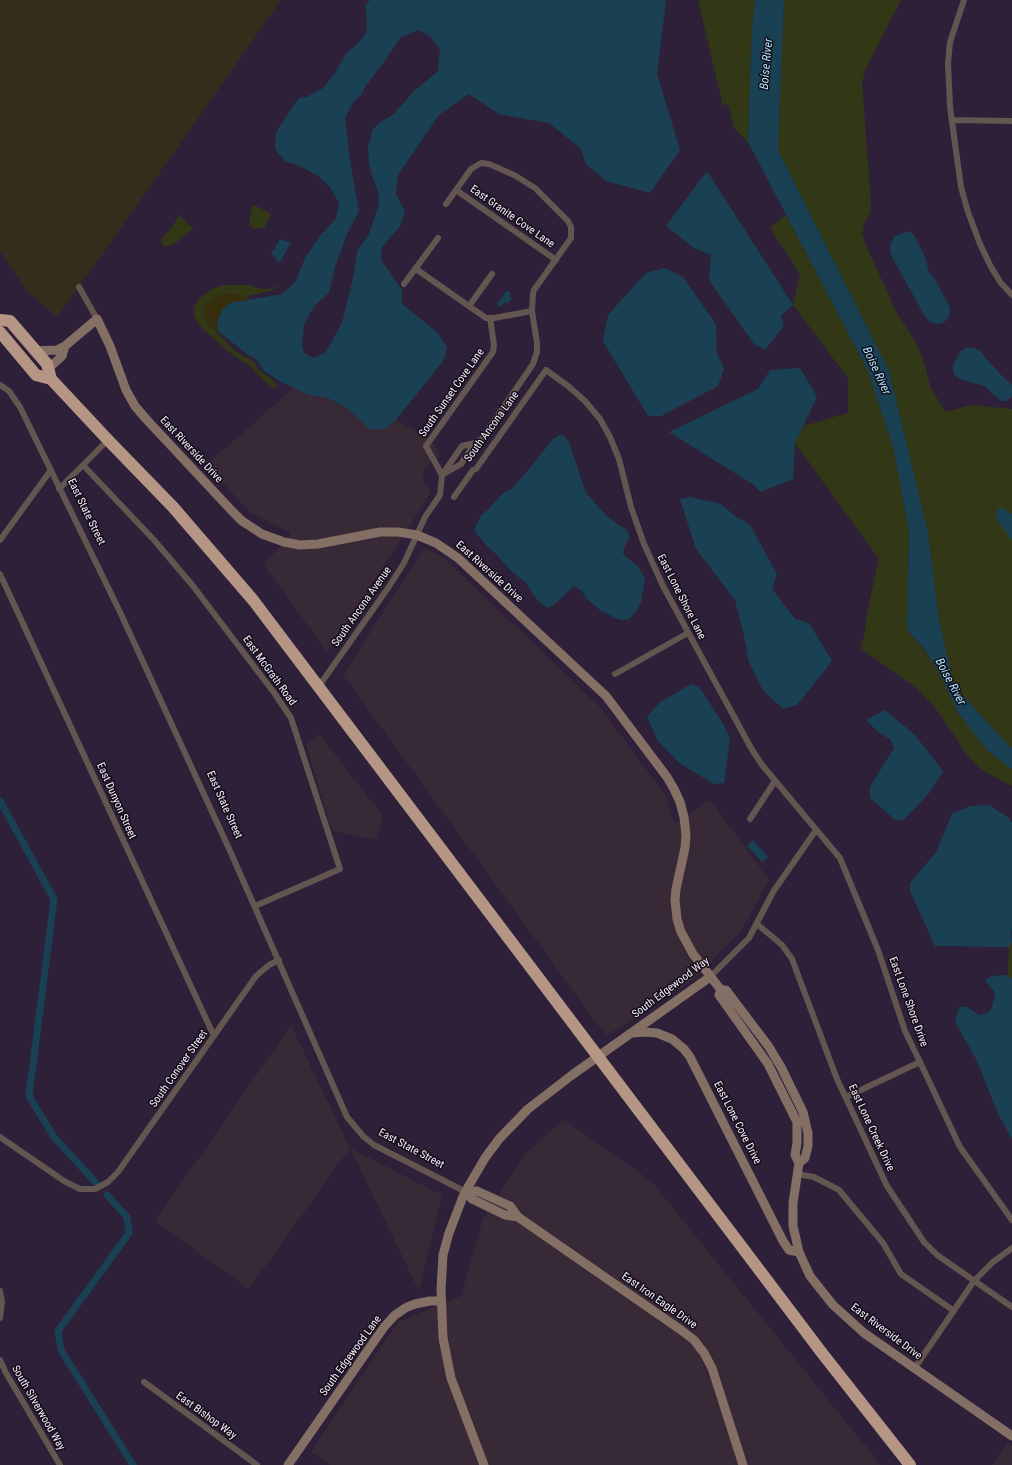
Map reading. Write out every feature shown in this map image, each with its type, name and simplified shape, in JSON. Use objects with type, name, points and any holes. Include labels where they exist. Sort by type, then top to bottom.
[{"type":"highway","points":[[0,320],[10,322],[47,364],[49,374],[108,440],[173,507],[240,583],[845,1382],[910,1465]]},
{"type":"highway","points":[[0,332],[36,375],[49,374]]},
{"type":"street","points":[[964,0],[950,42],[948,63],[948,81],[952,120],[961,187],[968,212],[980,244],[991,267],[1001,283],[1012,296]]},
{"type":"street","points":[[952,120],[1012,121]]},
{"type":"street","points":[[442,475],[462,446],[481,440],[533,364],[537,352],[532,311],[534,290],[571,238],[572,227],[542,195],[525,181],[489,164],[481,163],[471,169],[446,204]]},
{"type":"street","name":"East Granite Cove Lane","points":[[456,190],[556,260]]},
{"type":"street","points":[[404,284],[416,270],[438,238]]},
{"type":"street","points":[[416,270],[483,316],[490,318],[532,311]]},
{"type":"street","points":[[469,306],[492,274]]},
{"type":"street","name":"East Riverside Drive","points":[[79,287],[110,346],[126,390],[135,406],[232,511],[253,529],[272,539],[300,545],[318,544],[380,532],[398,532],[416,535],[436,543],[458,558],[606,696],[667,778],[680,802],[684,817],[686,835],[675,900],[677,919],[681,932],[710,977],[721,990],[726,990],[769,1047],[781,1067],[803,1112],[808,1133],[808,1146],[805,1158],[799,1163],[792,1214],[799,1252],[810,1276],[820,1290],[844,1316],[864,1333],[1012,1436]]},
{"type":"street","name":"South Sunset Cove Lane","points":[[442,475],[426,446],[493,352],[494,345],[490,318]]},
{"type":"street","points":[[35,351],[56,350],[65,346],[97,319]]},
{"type":"street","points":[[49,374],[62,356],[65,346]]},
{"type":"street","name":"South Ancona Lane","points":[[454,497],[473,470],[476,469],[546,370]]},
{"type":"street","name":"East Lone Shore Lane","points":[[546,370],[585,401],[600,419],[610,437],[619,459],[631,507],[644,544],[663,586],[751,748],[762,765],[816,830]]},
{"type":"street","name":"East State Street","points":[[1,385],[10,391],[20,407],[166,708],[279,960],[347,1117],[362,1136],[374,1145],[466,1192]]},
{"type":"street","points":[[60,489],[108,440]]},
{"type":"street","points":[[442,475],[461,464],[475,443]]},
{"type":"street","name":"East McGrath Road","points":[[83,465],[154,540],[193,586],[275,694],[291,718],[340,869],[255,906]]},
{"type":"street","points":[[0,540],[51,470]]},
{"type":"street","name":"South Ancona Avenue","points":[[319,686],[404,563],[425,517],[440,495],[442,475]]},
{"type":"street","name":"East Dunyon Street","points":[[0,574],[214,1036]]},
{"type":"street","points":[[615,674],[688,633]]},
{"type":"street","points":[[750,820],[776,781]]},
{"type":"street","name":"South Edgewood Way","points":[[599,1057],[710,977],[749,938],[773,892],[816,830]]},
{"type":"street","name":"East Lone Shore Drive","points":[[816,830],[840,858],[878,950],[905,1031],[960,1146],[1012,1220]]},
{"type":"street","name":"East Lone Creek Drive","points":[[757,924],[782,945],[792,959],[837,1078],[887,1186],[924,1242],[937,1255],[1012,1307]]},
{"type":"street","name":"South Conover Street","points":[[0,1137],[64,1181],[80,1189],[95,1189],[108,1182],[118,1172],[256,976],[269,965],[279,960]]},
{"type":"street","name":"East Lone Cove Drive","points":[[632,1033],[644,1032],[672,1038],[684,1049],[690,1057],[788,1250],[799,1252]]},
{"type":"street","points":[[484,1465],[451,1378],[443,1338],[441,1301],[443,1255],[451,1226],[458,1207],[485,1158],[511,1126],[542,1098],[599,1057]]},
{"type":"street","points":[[846,1097],[920,1062]]},
{"type":"street","points":[[797,1174],[814,1177],[839,1190],[883,1243],[901,1274],[954,1311]]},
{"type":"street","name":"East Iron Eagle Drive","points":[[466,1192],[472,1199],[505,1215],[518,1217],[694,1340],[704,1353],[712,1368],[743,1465]]},
{"type":"street","points":[[914,1369],[974,1281],[993,1262],[1012,1248]]},
{"type":"street","points":[[0,1291],[2,1302],[0,1318]]},
{"type":"street","name":"South Edgewood Lane","points":[[288,1465],[384,1327],[395,1315],[407,1307],[415,1304],[430,1301],[441,1301]]},
{"type":"street","name":"South Silverwood Way","points":[[0,1360],[6,1373],[60,1465]]},
{"type":"street","name":"East Bishop Way","points":[[144,1382],[257,1465]]},
{"type":"shaded area","points":[[0,0],[281,0],[57,317],[27,291],[0,251]]},
{"type":"shaded area","points":[[294,388],[309,395],[328,398],[347,408],[369,429],[385,429],[396,420],[419,433],[435,445],[440,457],[433,460],[423,472],[424,484],[431,491],[427,499],[327,652],[264,565],[291,533],[250,512],[206,465]]},
{"type":"shaded area","points":[[424,548],[444,558],[600,707],[666,796],[674,823],[710,800],[769,880],[741,931],[694,979],[606,1036],[343,675]]},
{"type":"shaded area","points":[[319,734],[383,816],[376,840],[332,831],[306,744]]},
{"type":"shaded area","points":[[291,1025],[350,1148],[249,1289],[155,1221]]},
{"type":"shaded area","points":[[563,1119],[651,1181],[881,1465],[330,1465],[311,1452],[398,1322],[461,1296],[483,1219],[525,1155]]},
{"type":"shaded area","points":[[350,1148],[442,1195],[419,1291]]},
{"type":"shaded area","points":[[1008,1442],[1012,1445],[1012,1465],[992,1465]]},
{"type":"green space","points":[[698,0],[755,0],[752,30],[748,142],[734,128],[728,104],[723,106]]},
{"type":"green space","points":[[784,0],[901,0],[866,69],[862,82],[871,203],[870,212],[864,224],[862,234],[896,311],[917,345],[924,362],[931,389],[946,412],[971,405],[1012,409],[1012,749],[954,686],[939,621],[928,533],[889,371],[778,150]]},
{"type":"green space","points":[[254,205],[270,213],[271,215],[264,228],[255,229],[249,225],[252,206]]},
{"type":"green space","points":[[179,215],[193,229],[177,242],[168,246],[163,246],[161,240],[174,224]]},
{"type":"green space","points":[[786,215],[868,371],[893,447],[909,530],[907,630],[925,651],[939,673],[958,713],[988,751],[1012,769],[1012,786],[982,770],[968,756],[934,706],[914,686],[861,649],[879,559],[795,443],[803,426],[848,413],[848,378],[793,305],[800,275],[787,253],[775,237],[771,227]]},
{"type":"green space","points":[[283,283],[271,291],[248,296],[225,294],[203,313],[206,321],[235,351],[254,362],[259,370],[277,384],[275,389],[264,381],[250,366],[234,356],[203,329],[197,322],[194,315],[194,308],[202,296],[212,289],[223,285],[249,285],[261,289],[271,289]]},
{"type":"green space","points":[[1012,942],[1012,979],[1008,975],[1009,947]]},
{"type":"sand","points":[[225,294],[248,296],[249,298],[245,301],[230,303],[217,322],[218,331],[214,330],[206,321],[203,313],[206,303],[216,296]]},
{"type":"water","points":[[370,0],[666,0],[657,74],[680,150],[650,193],[606,181],[586,164],[581,149],[549,123],[499,114],[469,94],[439,115],[398,175],[396,195],[405,211],[401,225],[382,247],[381,260],[402,290],[402,304],[438,333],[447,348],[444,360],[396,420],[385,429],[369,429],[347,408],[328,398],[309,395],[283,383],[264,371],[256,359],[247,354],[218,331],[217,322],[222,310],[230,303],[282,294],[296,281],[305,258],[320,236],[336,219],[339,203],[330,187],[318,176],[302,167],[285,161],[275,149],[276,132],[299,98],[307,97],[323,88],[335,73],[345,55],[366,33],[367,22],[365,5]],"holes":[[[418,30],[431,37],[440,49],[438,71],[413,92],[394,114],[379,123],[372,131],[368,146],[369,163],[378,191],[379,204],[369,234],[357,251],[354,274],[342,323],[326,352],[313,358],[304,353],[302,343],[304,325],[314,306],[329,293],[335,267],[347,234],[359,211],[351,167],[345,118],[354,101],[361,95],[365,87],[400,38]]]},
{"type":"water","name":"Boise River","points":[[755,0],[784,0],[778,150],[889,371],[928,533],[939,621],[954,686],[1012,749],[1012,769],[988,751],[958,713],[939,673],[925,650],[907,630],[909,530],[893,447],[868,371],[748,142],[752,30]]},
{"type":"water","points":[[707,171],[793,305],[781,316],[784,326],[765,350],[754,344],[709,280],[711,255],[694,248],[666,226]]},
{"type":"water","points":[[908,231],[914,235],[925,257],[929,273],[935,279],[950,308],[949,317],[944,322],[939,324],[930,322],[926,318],[893,259],[890,250],[894,237]]},
{"type":"water","points":[[280,239],[291,243],[280,262],[271,254]]},
{"type":"water","points":[[665,268],[683,277],[716,324],[717,353],[724,369],[718,386],[661,416],[648,416],[603,341],[608,315],[646,273]]},
{"type":"water","points":[[507,290],[511,293],[509,296],[512,298],[508,304],[505,302],[501,307],[497,304]]},
{"type":"water","points":[[965,348],[979,350],[1012,385],[1012,396],[1007,401],[1002,401],[997,398],[985,386],[962,380],[956,376],[953,372],[953,365],[960,352]]},
{"type":"water","points":[[800,368],[817,397],[795,443],[793,479],[761,492],[751,483],[669,432],[758,389],[770,370]]},
{"type":"water","points":[[563,435],[569,442],[586,493],[606,515],[626,529],[629,534],[623,554],[637,566],[645,580],[641,602],[635,613],[629,619],[618,619],[600,610],[586,598],[582,591],[574,586],[554,605],[547,608],[537,600],[526,583],[510,570],[476,533],[475,528],[481,515],[488,510],[499,497],[510,490],[553,439]]},
{"type":"water","points":[[690,497],[721,504],[735,516],[750,525],[777,574],[772,589],[795,619],[809,623],[832,661],[797,705],[783,709],[762,689],[749,662],[735,600],[696,549],[680,499]]},
{"type":"water","points":[[1001,507],[1012,514],[1012,541],[996,515],[997,510]]},
{"type":"water","points":[[691,684],[699,687],[724,725],[730,739],[724,783],[714,784],[679,763],[658,741],[647,717],[659,703]]},
{"type":"water","points":[[885,710],[915,735],[943,771],[930,792],[904,820],[895,820],[870,798],[870,787],[894,748],[891,740],[877,731],[866,720]]},
{"type":"water","points":[[989,805],[1009,818],[1012,823],[1012,942],[1009,947],[935,946],[910,891],[910,883],[936,852],[952,814],[970,806]]},
{"type":"water","points":[[753,840],[768,857],[762,862],[747,846]]},
{"type":"water","points":[[1008,975],[1012,979],[1012,1139],[999,1116],[976,1059],[955,1022],[959,1007],[967,1007],[979,1015],[987,1014],[992,1008],[995,993],[985,980],[992,976]]},
{"type":"waterway","points":[[0,801],[54,899],[29,1096],[54,1137],[99,1186]]},
{"type":"waterway","points":[[107,1195],[127,1217],[129,1233],[58,1331],[61,1350],[133,1465]]}]
